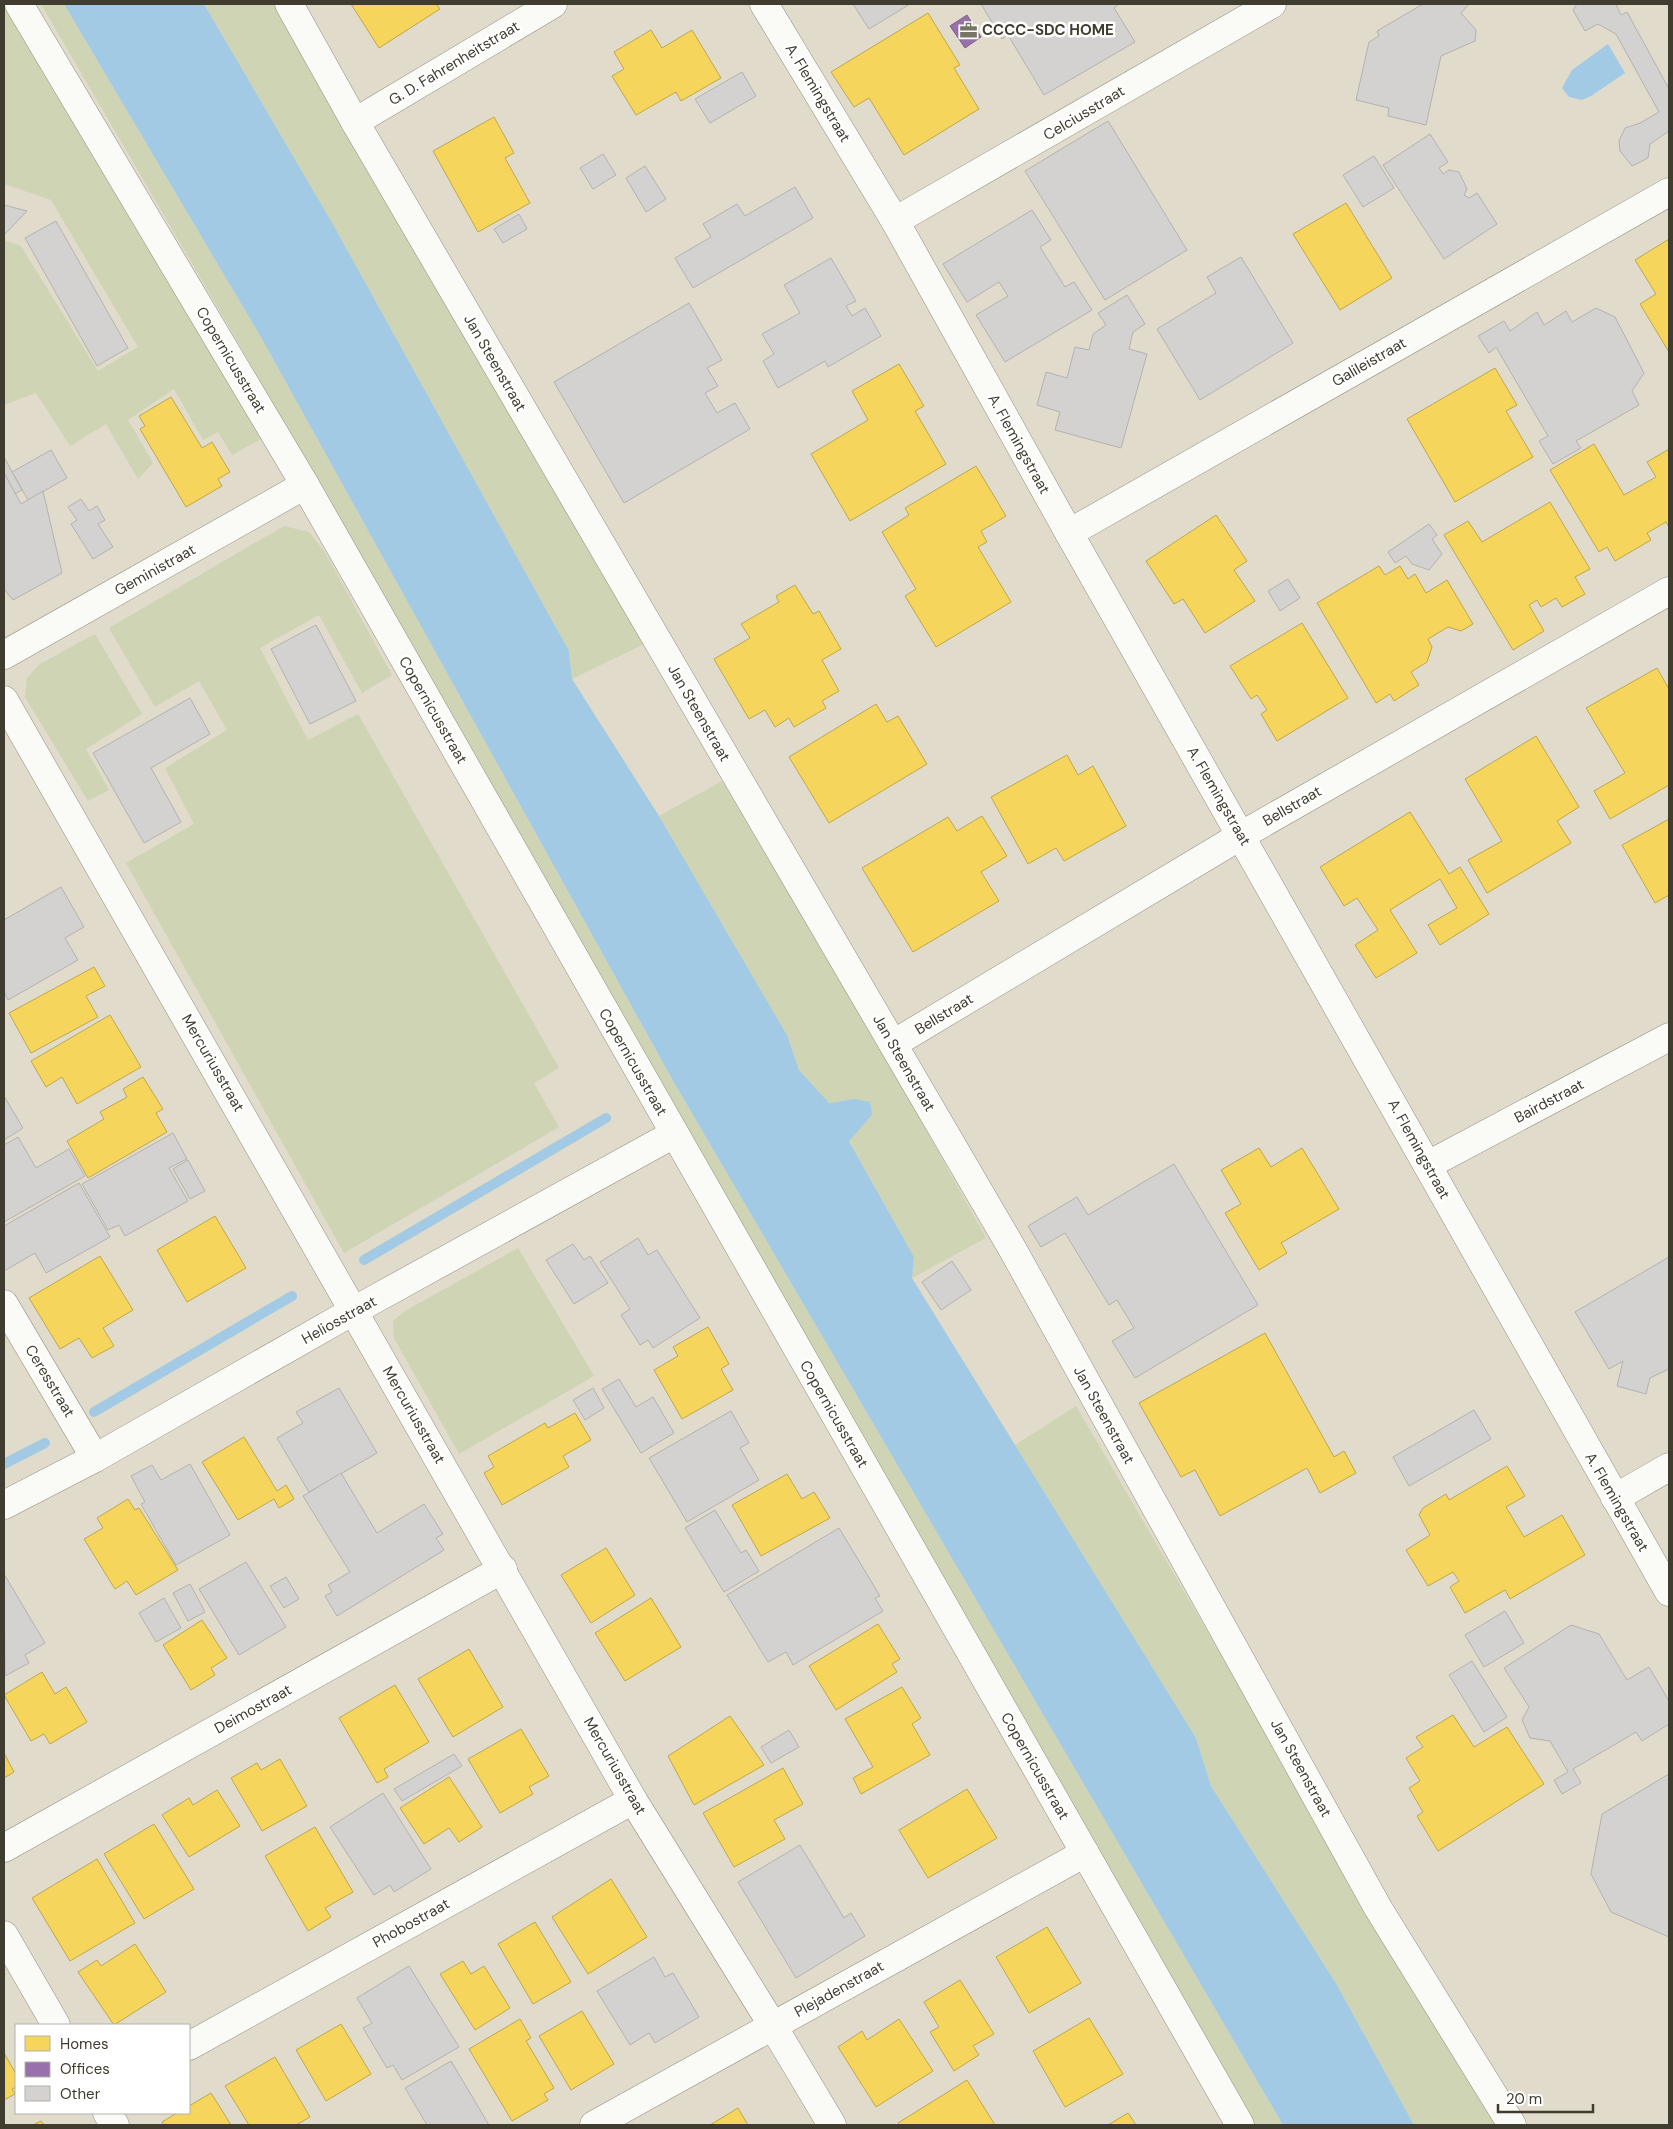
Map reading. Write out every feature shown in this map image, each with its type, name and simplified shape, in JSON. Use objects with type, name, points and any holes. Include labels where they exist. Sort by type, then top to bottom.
[{"type":"street","name":"Copernicusstraat","points":[[20,4],[305,485],[1240,2125]]},
{"type":"street","name":"Jan Steenstraat","points":[[289,4],[355,122],[1018,1259],[1378,1908],[1512,2125]]},
{"type":"street","name":"G. D. Fahrenheitstraat","points":[[355,122],[553,4]]},
{"type":"street","name":"A. Flemingstraat","points":[[764,4],[895,221],[1069,533],[1242,835],[1669,1592]]},
{"type":"street","name":"Celciusstraat","points":[[895,221],[1272,4]]},
{"type":"street","name":"Galileistraat","points":[[1069,533],[1669,192]]},
{"type":"street","name":"Geministraat","points":[[4,654],[305,485]]},
{"type":"street","name":"Bellstraat","points":[[893,1044],[1242,835],[1669,591]]},
{"type":"street","name":"Mercuriusstraat","points":[[4,700],[355,1310],[633,1800],[832,2125]]},
{"type":"street","name":"Bairdstraat","points":[[1428,1165],[1669,1037]]},
{"type":"street","name":"Heliosstraat","points":[[4,1505],[95,1458],[355,1310],[674,1134]]},
{"type":"street","name":"Ceresstraat","points":[[4,1304],[95,1458]]},
{"type":"street","points":[[1615,1498],[1669,1467]]},
{"type":"street","name":"Deimostraat","points":[[4,1848],[503,1569]]},
{"type":"street","name":"Phobostraat","points":[[190,2045],[633,1800]]},
{"type":"street","name":"Plejadenstraat","points":[[594,2125],[1085,1853]]},
{"type":"street","points":[[4,1935],[55,2024]]},
{"type":"street","points":[[108,2114],[115,2125]]},
{"type":"green space","points":[[4,4],[7,4],[263,438],[232,455],[218,432],[203,440],[174,389],[128,420],[153,463],[138,479],[106,424],[70,446],[36,393],[4,405],[4,240],[21,246],[98,371],[138,347],[51,200],[4,184]]},
{"type":"green space","points":[[41,4],[64,4],[262,339],[672,1079],[1283,2125],[1255,2125],[908,1527],[243,351]]},
{"type":"green space","points":[[204,4],[277,4],[644,644],[572,679],[569,651],[334,226]]},
{"type":"green space","points":[[284,526],[309,532],[326,554],[392,675],[362,693],[319,615],[260,648],[308,740],[358,714],[559,1068],[534,1083],[559,1127],[344,1253],[126,863],[194,824],[165,768],[227,730],[199,681],[155,707],[109,628]]},
{"type":"green space","points":[[95,634],[142,714],[86,749],[109,790],[88,801],[25,697],[27,678],[40,664]]},
{"type":"green space","points":[[722,781],[879,1045],[986,1238],[912,1278],[914,1257],[849,1140],[872,1115],[855,1099],[829,1103],[799,1070],[787,1035],[659,816]]},
{"type":"green space","points":[[518,1248],[594,1376],[459,1454],[394,1338],[393,1321],[405,1311]]},
{"type":"green space","points":[[1076,1406],[1495,2125],[1414,2125],[1337,1985],[1211,1786],[1196,1738],[1015,1445]]},
{"type":"water","points":[[64,4],[204,4],[334,226],[569,651],[572,679],[659,816],[787,1035],[799,1070],[829,1103],[855,1099],[870,1102],[872,1115],[849,1141],[914,1257],[912,1278],[1196,1738],[1211,1786],[1337,1985],[1414,2125],[1283,2125],[672,1079],[262,339]]},
{"type":"water","points":[[1608,44],[1625,73],[1582,100],[1569,97],[1562,88],[1572,70]]},
{"type":"building: Homes","points":[[351,4],[436,4],[440,9],[379,48]]},
{"type":"building: Homes","points":[[928,13],[960,65],[954,68],[979,109],[904,155],[869,98],[854,107],[831,72]]},
{"type":"building: Homes","points":[[651,30],[662,48],[692,30],[721,78],[681,101],[676,92],[636,115],[612,76],[624,69],[614,52]]},
{"type":"building: Homes","points":[[494,117],[514,153],[505,158],[530,203],[478,232],[433,151]]},
{"type":"building: Homes","points":[[1346,203],[1392,278],[1340,310],[1293,234]]},
{"type":"building: Homes","points":[[1669,239],[1669,352],[1640,304],[1656,294],[1635,260]]},
{"type":"building: Homes","points":[[899,364],[924,406],[915,411],[946,464],[850,521],[811,454],[868,420],[852,391]]},
{"type":"building: Homes","points":[[1495,368],[1517,405],[1506,411],[1533,457],[1455,502],[1407,419]]},
{"type":"building: Homes","points":[[171,397],[202,448],[212,442],[230,472],[218,479],[222,486],[186,507],[140,429],[145,426],[139,416]]},
{"type":"building: Homes","points":[[1594,444],[1624,495],[1656,477],[1647,462],[1669,449],[1669,527],[1666,522],[1647,533],[1651,540],[1615,561],[1607,547],[1599,552],[1550,470]]},
{"type":"building: Homes","points":[[976,466],[1006,516],[981,531],[987,542],[978,547],[1011,602],[936,647],[905,596],[916,589],[882,532],[909,515],[905,508]]},
{"type":"building: Homes","points":[[1550,502],[1590,569],[1575,577],[1585,594],[1562,607],[1556,598],[1541,607],[1537,600],[1529,605],[1544,631],[1513,650],[1444,535],[1468,521],[1482,542]]},
{"type":"building: Homes","points":[[1216,515],[1247,561],[1234,570],[1255,601],[1205,633],[1183,599],[1174,604],[1146,561]]},
{"type":"building: Homes","points":[[1379,566],[1385,575],[1400,566],[1408,579],[1415,574],[1426,593],[1447,580],[1473,624],[1461,631],[1448,627],[1428,639],[1432,647],[1427,662],[1411,672],[1419,685],[1394,701],[1390,694],[1376,703],[1317,603]]},
{"type":"building: Homes","points":[[795,585],[813,614],[819,611],[841,649],[822,660],[839,691],[822,701],[826,708],[794,727],[789,718],[775,727],[765,710],[749,719],[714,659],[750,638],[741,624],[779,602],[776,596]]},
{"type":"building: Homes","points":[[1302,623],[1348,698],[1277,741],[1261,714],[1267,710],[1257,695],[1251,699],[1230,666]]},
{"type":"building: Homes","points":[[1657,668],[1669,689],[1669,785],[1610,819],[1594,791],[1625,773],[1586,708]]},
{"type":"building: Homes","points":[[876,704],[887,722],[898,716],[927,764],[829,823],[789,757]]},
{"type":"building: Homes","points":[[1536,736],[1579,807],[1557,821],[1571,843],[1487,893],[1468,860],[1502,841],[1465,779]]},
{"type":"building: Homes","points":[[1067,755],[1078,775],[1093,766],[1126,826],[1064,861],[1056,848],[1028,864],[991,797]]},
{"type":"building: Homes","points":[[1410,812],[1449,874],[1460,867],[1489,914],[1440,945],[1428,925],[1457,908],[1440,879],[1390,910],[1417,953],[1376,978],[1355,945],[1378,930],[1357,898],[1344,906],[1320,867]]},
{"type":"building: Homes","points":[[982,816],[1007,856],[981,872],[999,901],[913,952],[862,868],[948,817],[957,831]]},
{"type":"building: Homes","points":[[1669,819],[1669,895],[1655,903],[1622,845]]},
{"type":"building: Homes","points":[[94,967],[105,986],[86,996],[98,1017],[31,1053],[9,1013]]},
{"type":"building: Homes","points":[[110,1015],[141,1067],[77,1104],[62,1077],[46,1087],[31,1061]]},
{"type":"building: Homes","points":[[143,1077],[163,1109],[156,1113],[167,1132],[88,1178],[67,1141],[104,1119],[100,1112],[127,1097],[123,1089]]},
{"type":"building: Homes","points":[[1259,1148],[1271,1167],[1302,1148],[1339,1209],[1281,1243],[1287,1253],[1259,1270],[1225,1213],[1241,1204],[1221,1170]]},
{"type":"building: Homes","points":[[215,1216],[246,1268],[187,1302],[157,1250]]},
{"type":"building: Homes","points":[[100,1256],[133,1310],[103,1328],[114,1346],[92,1358],[79,1338],[60,1349],[29,1298]]},
{"type":"building: Homes","points":[[708,1327],[729,1364],[721,1369],[733,1390],[682,1419],[654,1370],[678,1356],[673,1347]]},
{"type":"building: Homes","points":[[1265,1333],[1334,1457],[1344,1451],[1356,1473],[1320,1493],[1307,1468],[1220,1516],[1195,1470],[1181,1477],[1139,1403]]},
{"type":"building: Homes","points":[[575,1413],[591,1440],[563,1456],[569,1467],[502,1505],[484,1473],[494,1467],[488,1456],[545,1423],[548,1428]]},
{"type":"building: Homes","points":[[244,1437],[277,1491],[286,1485],[294,1499],[279,1508],[274,1499],[238,1520],[202,1462]]},
{"type":"building: Homes","points":[[1507,1466],[1525,1496],[1506,1507],[1524,1537],[1562,1515],[1585,1555],[1510,1599],[1505,1590],[1465,1613],[1450,1587],[1459,1581],[1453,1572],[1428,1586],[1406,1550],[1430,1535],[1419,1515],[1423,1508],[1446,1494],[1449,1500]]},
{"type":"building: Homes","points":[[787,1474],[802,1499],[814,1492],[830,1518],[761,1556],[732,1505]]},
{"type":"building: Homes","points":[[128,1499],[135,1510],[139,1508],[178,1570],[136,1595],[127,1581],[115,1589],[84,1539],[103,1528],[97,1518]]},
{"type":"building: Homes","points":[[606,1548],[635,1595],[591,1623],[561,1575]]},
{"type":"building: Homes","points":[[651,1598],[681,1647],[625,1681],[595,1633]]},
{"type":"building: Homes","points":[[202,1620],[227,1658],[211,1668],[215,1675],[191,1690],[163,1645]]},
{"type":"building: Homes","points":[[878,1624],[900,1659],[892,1664],[897,1672],[836,1710],[809,1666]]},
{"type":"building: Homes","points":[[469,1649],[503,1707],[453,1737],[418,1679]]},
{"type":"building: Homes","points":[[42,1672],[55,1694],[66,1687],[87,1722],[50,1744],[44,1734],[31,1741],[4,1695]]},
{"type":"building: Homes","points":[[395,1685],[429,1742],[384,1769],[388,1777],[377,1783],[339,1718]]},
{"type":"building: Homes","points":[[902,1687],[921,1718],[912,1724],[930,1755],[861,1794],[853,1778],[873,1767],[845,1719]]},
{"type":"building: Homes","points":[[1453,1715],[1474,1747],[1507,1727],[1544,1784],[1438,1851],[1417,1816],[1423,1812],[1409,1788],[1420,1781],[1406,1758],[1423,1747],[1416,1737]]},
{"type":"building: Homes","points":[[730,1716],[764,1765],[694,1805],[668,1756]]},
{"type":"building: Homes","points":[[521,1729],[549,1776],[529,1787],[533,1794],[500,1813],[468,1759]]},
{"type":"building: Homes","points":[[4,1753],[14,1772],[4,1778]]},
{"type":"building: Homes","points":[[280,1759],[307,1806],[262,1831],[231,1778],[257,1763],[261,1770]]},
{"type":"building: Homes","points":[[783,1768],[803,1804],[774,1820],[785,1839],[734,1867],[703,1813]]},
{"type":"building: Homes","points":[[449,1777],[482,1827],[459,1842],[449,1828],[424,1844],[400,1808]]},
{"type":"building: Homes","points":[[967,1789],[997,1838],[928,1878],[899,1830]]},
{"type":"building: Homes","points":[[217,1790],[240,1826],[189,1857],[162,1815],[189,1798],[193,1805]]},
{"type":"building: Homes","points":[[154,1824],[194,1889],[144,1919],[104,1854]]},
{"type":"building: Homes","points":[[315,1827],[353,1892],[325,1908],[331,1917],[308,1931],[265,1856]]},
{"type":"building: Homes","points":[[97,1859],[135,1923],[70,1961],[32,1898]]},
{"type":"building: Homes","points":[[611,1879],[647,1937],[588,1974],[552,1917]]},
{"type":"building: Homes","points":[[535,1922],[571,1982],[533,2004],[498,1944]]},
{"type":"building: Homes","points":[[1047,1927],[1081,1983],[1029,2013],[996,1957]]},
{"type":"building: Homes","points":[[135,1944],[166,1992],[113,2024],[78,1972],[97,1960],[101,1966]]},
{"type":"building: Homes","points":[[463,1961],[471,1974],[484,1966],[510,2008],[475,2030],[440,1974]]},
{"type":"building: Homes","points":[[960,1980],[994,2034],[973,2046],[979,2055],[954,2071],[930,2032],[939,2027],[924,2002]]},
{"type":"building: Homes","points":[[582,2011],[614,2064],[571,2090],[539,2036]]},
{"type":"building: Homes","points":[[1089,2018],[1123,2074],[1065,2107],[1033,2051]]},
{"type":"building: Homes","points":[[520,2019],[531,2038],[526,2041],[554,2088],[544,2094],[548,2100],[512,2121],[469,2049]]},
{"type":"building: Homes","points":[[899,2019],[933,2071],[876,2107],[838,2047],[862,2031],[867,2040]]},
{"type":"building: Homes","points":[[341,2024],[371,2074],[326,2101],[296,2050]]},
{"type":"building: Homes","points":[[4,2053],[15,2072],[15,2088],[12,2089],[15,2094],[4,2100]]},
{"type":"building: Homes","points":[[275,2057],[310,2117],[296,2125],[249,2125],[225,2086]]},
{"type":"building: Homes","points":[[967,2080],[995,2125],[900,2125],[898,2123]]},
{"type":"building: Homes","points":[[211,2093],[231,2125],[164,2125],[162,2122],[175,2114],[190,2114],[190,2105]]},
{"type":"building: Homes","points":[[738,2108],[748,2125],[710,2125]]},
{"type":"building: Homes","points":[[1128,2113],[1136,2125],[1108,2125]]},
{"type":"building: Homes","points":[[41,2121],[44,2125],[33,2125]]},
{"type":"building: Offices","points":[[967,15],[981,37],[965,48],[950,26]]},
{"type":"building: Other","points":[[853,4],[910,4],[869,29]]},
{"type":"building: Other","points":[[981,4],[1119,4],[1114,8],[1135,42],[1044,95],[1008,35],[1002,39]]},
{"type":"building: Other","points":[[1423,4],[1469,4],[1461,13],[1476,30],[1475,41],[1441,56],[1426,125],[1388,116],[1389,108],[1356,100],[1369,42],[1379,36],[1377,31]]},
{"type":"building: Other","points":[[1577,4],[1616,4],[1621,15],[1627,12],[1669,89],[1669,131],[1650,144],[1648,158],[1632,166],[1620,151],[1619,141],[1625,128],[1640,123],[1659,112],[1616,34],[1598,24],[1585,31],[1573,10]]},
{"type":"building: Other","points":[[742,72],[756,96],[710,123],[695,99]]},
{"type":"building: Other","points":[[1108,121],[1187,250],[1105,300],[1025,171]]},
{"type":"building: Other","points":[[1430,134],[1448,162],[1439,168],[1443,174],[1449,170],[1459,172],[1467,189],[1464,195],[1469,198],[1477,193],[1497,224],[1444,259],[1383,165]]},
{"type":"building: Other","points":[[603,154],[616,175],[593,189],[580,168]]},
{"type":"building: Other","points":[[1374,156],[1394,188],[1363,207],[1343,175]]},
{"type":"building: Other","points":[[645,166],[666,199],[646,212],[626,178]]},
{"type":"building: Other","points":[[795,187],[813,218],[693,288],[675,258],[711,237],[703,224],[737,204],[745,216]]},
{"type":"building: Other","points":[[4,205],[27,211],[4,235]]},
{"type":"building: Other","points":[[1032,210],[1051,240],[1040,247],[1065,287],[1074,282],[1092,310],[1005,362],[976,315],[1008,296],[999,282],[967,302],[943,264]]},
{"type":"building: Other","points":[[519,214],[527,229],[503,243],[494,229]]},
{"type":"building: Other","points":[[56,221],[128,348],[97,366],[25,238]]},
{"type":"building: Other","points":[[1241,257],[1293,343],[1200,400],[1157,329],[1216,293],[1207,277]]},
{"type":"building: Other","points":[[831,258],[856,301],[846,306],[852,316],[865,308],[881,336],[828,367],[825,361],[778,388],[763,361],[774,354],[762,334],[800,313],[784,285]]},
{"type":"building: Other","points":[[1127,295],[1145,324],[1133,332],[1129,349],[1147,354],[1121,448],[1055,430],[1060,412],[1037,405],[1046,372],[1067,378],[1075,347],[1089,350],[1093,334],[1106,325],[1098,313]]},
{"type":"building: Other","points":[[689,303],[722,360],[707,368],[718,386],[705,393],[717,413],[735,403],[750,429],[624,503],[554,382]]},
{"type":"building: Other","points":[[1596,308],[1615,317],[1644,373],[1632,391],[1639,405],[1576,441],[1581,448],[1553,464],[1539,441],[1548,436],[1496,347],[1489,353],[1478,336],[1504,321],[1510,331],[1537,312],[1544,325],[1566,311],[1572,322]]},
{"type":"building: Other","points":[[51,450],[67,478],[28,500],[12,472]]},
{"type":"building: Other","points":[[4,457],[22,490],[15,494],[4,473]]},
{"type":"building: Other","points":[[4,473],[21,504],[43,491],[62,573],[13,600],[4,589]]},
{"type":"building: Other","points":[[81,499],[89,511],[97,506],[105,520],[98,524],[113,547],[93,559],[71,524],[77,520],[68,507]]},
{"type":"building: Other","points":[[1429,524],[1437,535],[1432,539],[1442,554],[1429,570],[1412,564],[1406,556],[1395,563],[1388,552]]},
{"type":"building: Other","points":[[1288,579],[1300,598],[1280,611],[1268,591]]},
{"type":"building: Other","points":[[316,625],[356,701],[310,724],[271,649]]},
{"type":"building: Other","points":[[190,698],[210,734],[151,768],[181,822],[144,843],[93,753]]},
{"type":"building: Other","points":[[61,887],[84,927],[65,938],[78,960],[8,1000],[4,992],[4,920]]},
{"type":"building: Other","points":[[4,1096],[23,1128],[4,1140]]},
{"type":"building: Other","points":[[173,1133],[187,1159],[169,1168],[188,1201],[125,1236],[119,1225],[108,1230],[82,1184]]},
{"type":"building: Other","points":[[18,1137],[36,1168],[69,1149],[85,1176],[4,1222],[4,1145]]},
{"type":"building: Other","points":[[188,1160],[205,1191],[190,1199],[173,1169]]},
{"type":"building: Other","points":[[1174,1164],[1258,1305],[1135,1378],[1112,1341],[1134,1328],[1117,1300],[1109,1305],[1065,1233],[1041,1247],[1028,1226],[1077,1197],[1088,1215]]},
{"type":"building: Other","points":[[79,1183],[110,1237],[46,1273],[35,1253],[4,1271],[4,1226]]},
{"type":"building: Other","points":[[638,1238],[648,1255],[657,1250],[700,1318],[653,1348],[648,1340],[640,1345],[621,1315],[630,1309],[600,1262]]},
{"type":"building: Other","points":[[573,1244],[584,1260],[590,1256],[608,1283],[574,1304],[546,1260]]},
{"type":"building: Other","points":[[1669,1257],[1669,1369],[1650,1378],[1646,1394],[1617,1386],[1623,1361],[1609,1369],[1575,1312]]},
{"type":"building: Other","points":[[952,1261],[971,1290],[941,1310],[922,1282]]},
{"type":"building: Other","points":[[619,1379],[636,1407],[653,1397],[674,1433],[641,1453],[602,1389]]},
{"type":"building: Other","points":[[339,1388],[377,1453],[309,1492],[277,1438],[303,1423],[296,1412]]},
{"type":"building: Other","points":[[593,1388],[604,1408],[585,1420],[573,1400]]},
{"type":"building: Other","points":[[1474,1410],[1491,1439],[1409,1486],[1393,1457]]},
{"type":"building: Other","points":[[731,1411],[749,1443],[740,1448],[759,1480],[687,1522],[649,1458]]},
{"type":"building: Other","points":[[190,1464],[230,1535],[176,1565],[141,1504],[145,1502],[131,1476],[152,1465],[161,1480]]},
{"type":"building: Other","points":[[341,1473],[377,1533],[424,1504],[443,1534],[436,1538],[444,1550],[337,1616],[325,1596],[332,1592],[328,1585],[350,1572],[303,1496]]},
{"type":"building: Other","points":[[715,1510],[741,1553],[746,1550],[759,1571],[724,1592],[685,1528]]},
{"type":"building: Other","points":[[839,1528],[880,1596],[875,1598],[883,1611],[793,1665],[786,1652],[768,1662],[727,1595]]},
{"type":"building: Other","points":[[246,1562],[286,1627],[239,1655],[199,1589]]},
{"type":"building: Other","points":[[4,1574],[45,1643],[25,1655],[29,1663],[5,1676]]},
{"type":"building: Other","points":[[286,1577],[299,1599],[284,1608],[270,1586]]},
{"type":"building: Other","points":[[190,1584],[205,1612],[188,1621],[173,1593]]},
{"type":"building: Other","points":[[164,1598],[181,1628],[156,1642],[139,1613]]},
{"type":"building: Other","points":[[1505,1611],[1524,1643],[1484,1667],[1465,1635]]},
{"type":"building: Other","points":[[1571,1625],[1599,1634],[1627,1680],[1649,1667],[1669,1701],[1669,1724],[1642,1741],[1636,1732],[1573,1769],[1581,1783],[1562,1794],[1554,1780],[1568,1772],[1550,1741],[1530,1738],[1522,1720],[1529,1707],[1504,1668]]},
{"type":"building: Other","points":[[1472,1661],[1507,1717],[1484,1732],[1449,1675]]},
{"type":"building: Other","points":[[789,1730],[799,1747],[771,1763],[761,1747]]},
{"type":"building: Other","points":[[454,1754],[462,1766],[402,1801],[394,1789]]},
{"type":"building: Other","points":[[1669,1774],[1669,1937],[1611,1912],[1591,1874],[1602,1814]]},
{"type":"building: Other","points":[[383,1793],[431,1869],[394,1892],[390,1885],[374,1895],[330,1827]]},
{"type":"building: Other","points":[[800,1845],[844,1918],[851,1913],[865,1936],[796,1978],[738,1882]]},
{"type":"building: Other","points":[[654,1957],[665,1977],[673,1973],[699,2017],[655,2043],[649,2033],[630,2045],[597,1991]]},
{"type":"building: Other","points":[[409,1966],[459,2047],[402,2080],[393,2065],[387,2068],[363,2028],[372,2023],[357,1998]]},
{"type":"building: Other","points":[[451,2061],[489,2125],[427,2125],[405,2088]]},
{"type":"waterway","points":[[364,1260],[606,1118]]},
{"type":"waterway","points":[[94,1412],[292,1296]]},
{"type":"waterway","points":[[4,1464],[45,1443]]},
{"type":"place","name":"CCCC-SDC HOME","points":[[968,30]]}]
